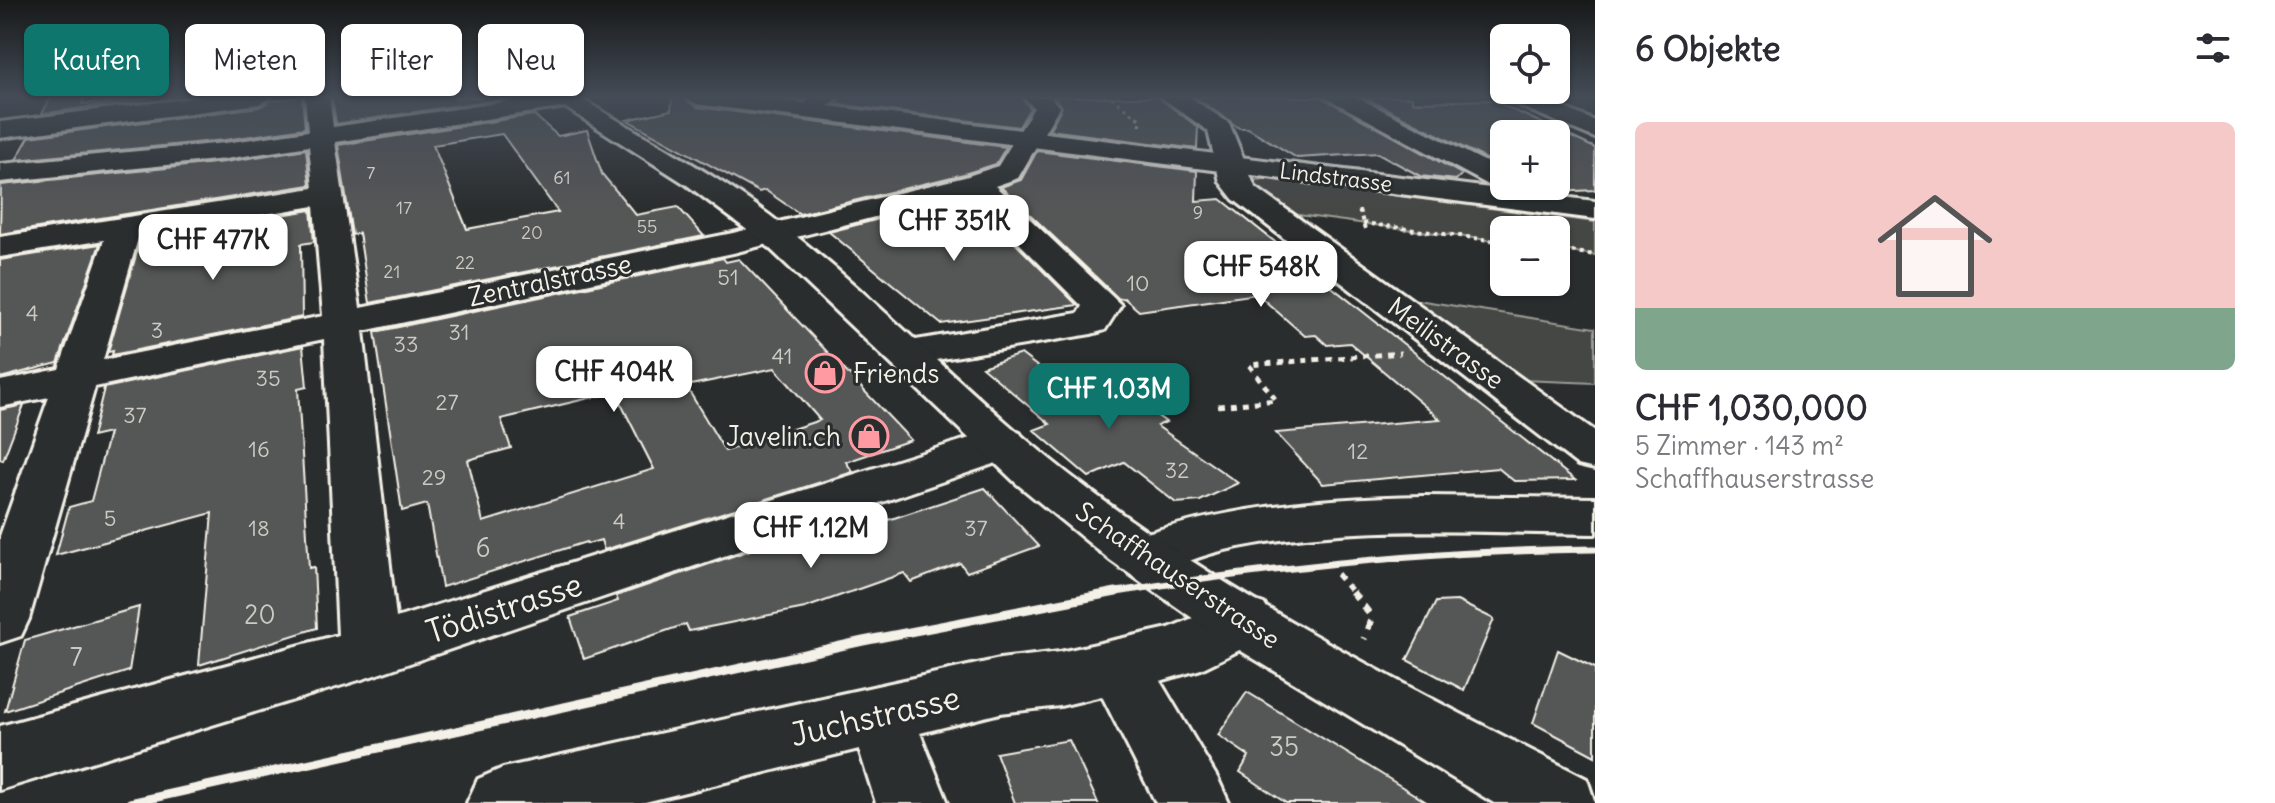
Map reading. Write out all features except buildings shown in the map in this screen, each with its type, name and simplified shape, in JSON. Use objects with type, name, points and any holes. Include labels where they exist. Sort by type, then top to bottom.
[{"type":"street","points":[[0,173],[211,153],[268,134]]},
{"type":"street","points":[[323,134],[343,323],[369,652]]},
{"type":"street","name":"Schaffhauserstrasse","points":[[627,134],[773,233],[1003,444],[1070,502],[1140,555],[1357,690],[1562,803]]},
{"type":"street","name":"Lindstrasse","points":[[1015,134],[1595,210]]},
{"type":"street","name":"Meilistrasse","points":[[1222,134],[1235,182],[1244,193],[1595,454]]},
{"type":"street","points":[[1411,134],[1490,175]]},
{"type":"street","name":"Zentralstrasse","points":[[0,394],[773,233],[975,183],[1008,172],[1031,137]]},
{"type":"street","points":[[906,353],[1091,322],[1102,305],[975,183]]},
{"type":"street","points":[[0,247],[328,195]]},
{"type":"street","points":[[1534,200],[1539,203]]},
{"type":"street","points":[[0,619],[125,227]]},
{"type":"street","name":"Tödistrasse","points":[[0,758],[369,652],[1003,444]]},
{"type":"street","points":[[1140,555],[1204,533],[1309,521],[1374,517],[1595,516]]},
{"type":"street","name":"Juchstrasse","points":[[503,803],[1000,686],[1060,679],[1179,651],[1243,621]]},
{"type":"street","points":[[1118,666],[1193,803]]},
{"type":"street","points":[[880,715],[912,803]]},
{"type":"path","points":[[1359,210],[1365,229]]},
{"type":"path","points":[[1363,223],[1490,240]]},
{"type":"path","points":[[1570,251],[1595,255]]},
{"type":"path","points":[[1218,406],[1276,400],[1249,365],[1453,348]]},
{"type":"path","points":[[1337,574],[1372,617],[1358,652]]},
{"type":"shaded area","points":[[1269,179],[1550,216],[1490,216],[1490,240],[1268,211],[1235,182]]},
{"type":"shaded area","points":[[1570,219],[1595,222],[1595,255],[1570,251]]},
{"type":"shaded area","points":[[1411,299],[1595,328],[1595,383],[1521,380]]},
{"type":"railway","points":[[1111,593],[1349,562],[1472,553],[1595,549]]},
{"type":"railway","points":[[1111,593],[1116,592]]},
{"type":"railway","points":[[130,803],[863,641],[1111,593]]},
{"type":"railway","points":[[1104,594],[1111,593]]},
{"type":"place","name":"Friends","points":[[825,373]]},
{"type":"place","name":"Javelin.ch","points":[[869,436]]}]
